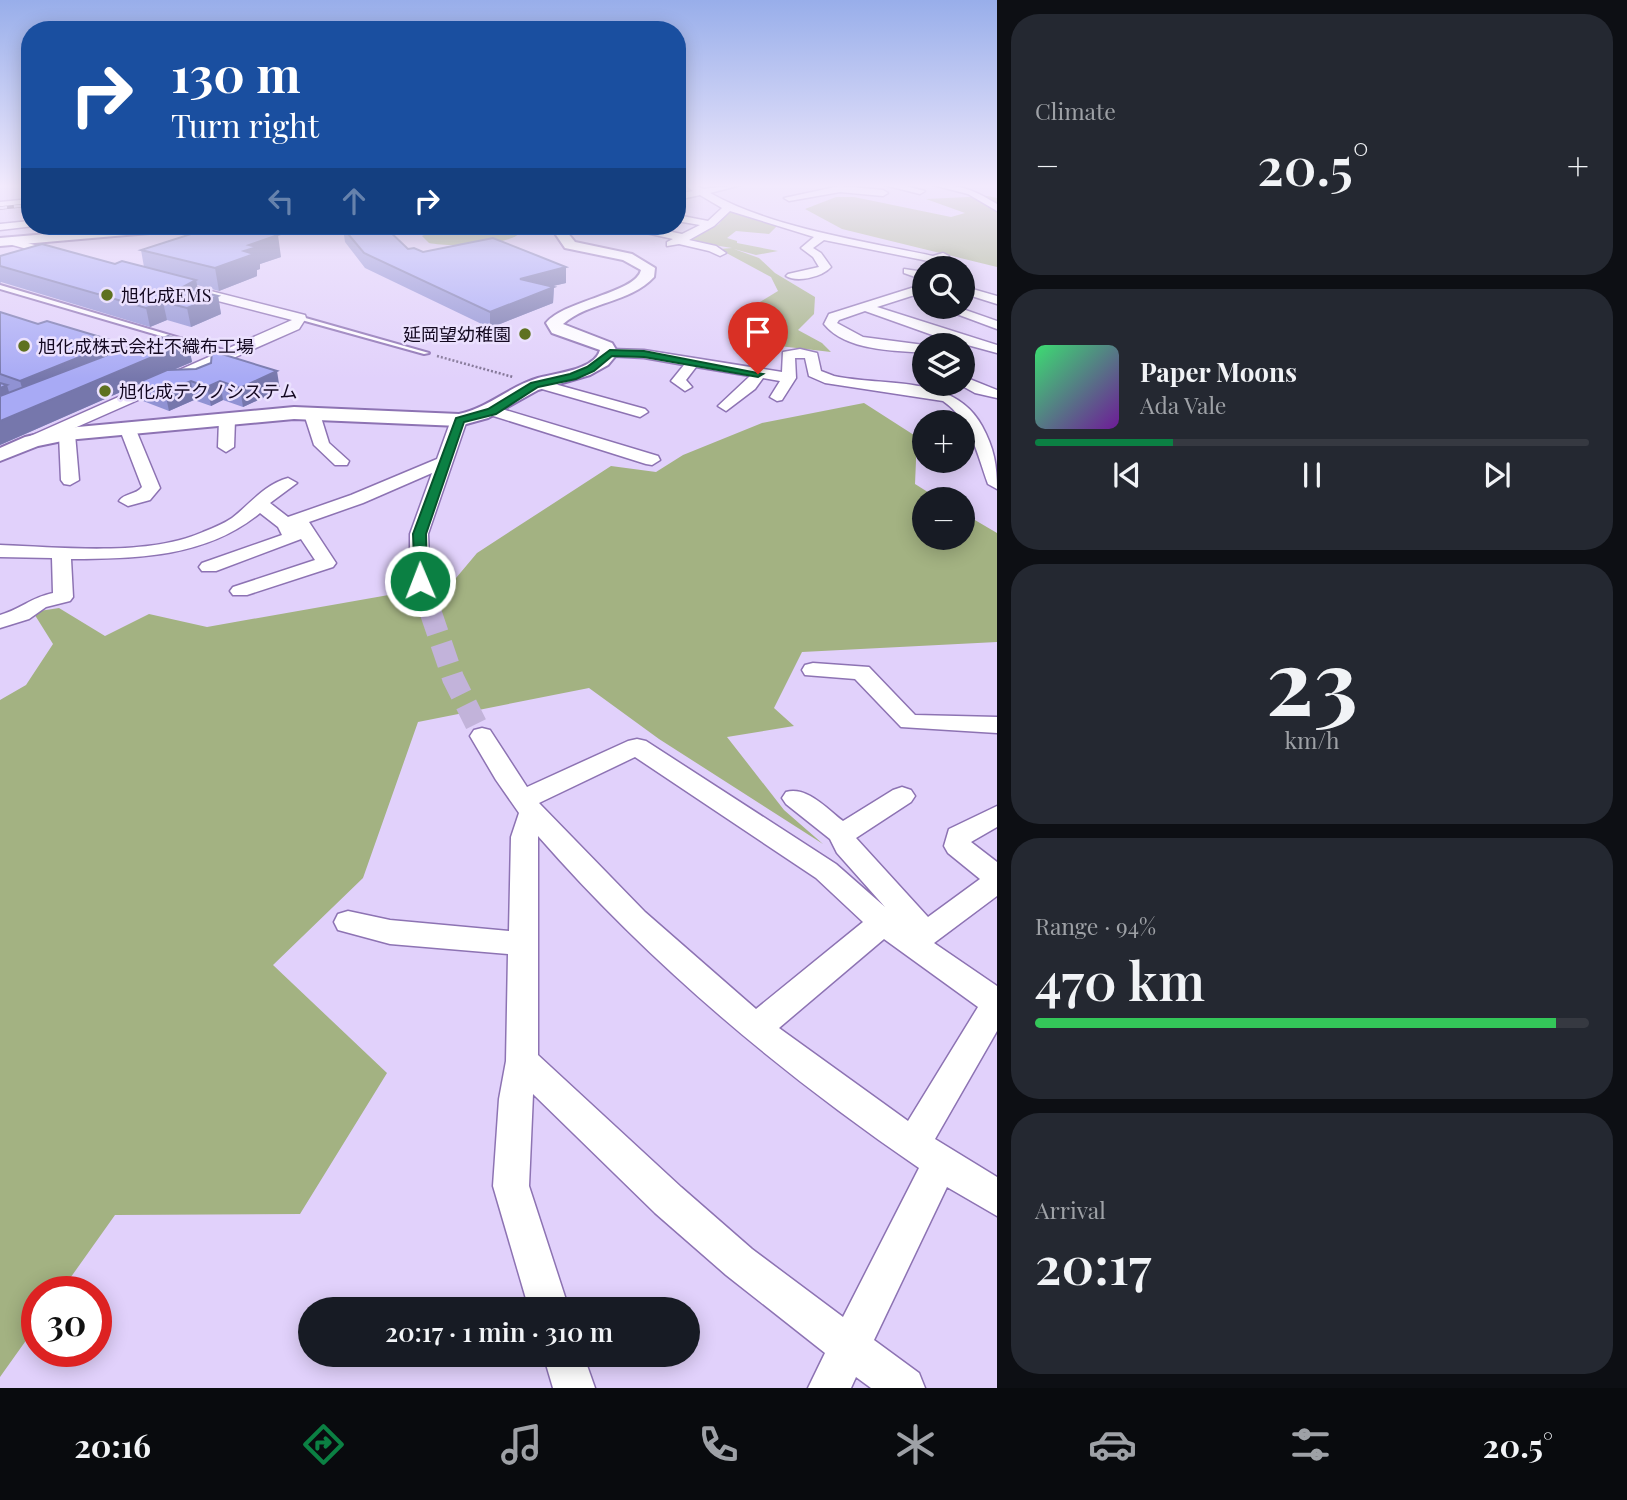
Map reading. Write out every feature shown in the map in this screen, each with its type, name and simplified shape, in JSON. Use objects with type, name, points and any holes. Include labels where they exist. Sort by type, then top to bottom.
[{"type":"street","points":[[37,250],[72,258]]},
{"type":"street","points":[[589,250],[627,257],[648,268],[647,279],[570,311],[554,323],[558,330],[595,342],[606,347],[610,353]]},
{"type":"street","points":[[715,250],[720,253]]},
{"type":"street","points":[[796,274],[817,272],[825,267],[825,264],[808,250]]},
{"type":"street","points":[[891,250],[919,256]]},
{"type":"street","points":[[908,271],[912,272]]},
{"type":"street","points":[[0,455],[161,384],[209,367],[232,353],[294,326],[300,318],[173,285]]},
{"type":"street","points":[[912,292],[831,319],[830,324],[834,330],[844,335],[912,347]]},
{"type":"street","points":[[975,293],[997,300]]},
{"type":"street","points":[[905,294],[912,296]]},
{"type":"street","points":[[865,307],[997,349]]},
{"type":"street","points":[[975,318],[997,325]]},
{"type":"street","points":[[839,351],[844,335]]},
{"type":"street","points":[[32,441],[66,434],[312,414],[459,420],[492,411],[539,384],[573,377],[590,369],[610,353],[644,354],[789,377]]},
{"type":"street","points":[[777,397],[789,377],[789,355],[800,353],[812,356],[814,373],[823,378],[869,387],[912,388]]},
{"type":"street","points":[[685,387],[678,381],[693,362]]},
{"type":"street","points":[[726,406],[750,386],[758,374]]},
{"type":"street","points":[[539,384],[640,412]]},
{"type":"street","points":[[975,387],[997,394]]},
{"type":"street","points":[[948,396],[960,406],[978,438],[997,484]]},
{"type":"street","points":[[492,411],[652,460]]},
{"type":"street","points":[[312,414],[322,445],[341,461]]},
{"type":"street","points":[[226,447],[227,420]]},
{"type":"street","points":[[420,581],[419,534],[459,420]]},
{"type":"street","points":[[128,430],[151,488],[144,496],[128,501]]},
{"type":"street","points":[[66,434],[70,480]]},
{"type":"street","points":[[978,438],[997,439]]},
{"type":"street","points":[[292,522],[357,499],[446,461]]},
{"type":"street","points":[[0,551],[89,555],[154,550],[230,530],[245,520],[270,493],[288,483]]},
{"type":"street","points":[[240,591],[326,563],[292,522],[260,504]]},
{"type":"street","points":[[209,567],[293,538],[292,522]]},
{"type":"street","points":[[0,622],[22,615],[39,602],[63,597],[61,553]]},
{"type":"street","points":[[813,670],[861,672],[909,722],[997,725]]},
{"type":"street","points":[[482,736],[498,768],[527,807],[608,894],[690,973],[832,1087],[927,1154],[997,1198]]},
{"type":"street","points":[[527,807],[637,747],[826,871],[883,923],[997,1003],[927,1154],[849,1348],[829,1388]]},
{"type":"street","points":[[842,834],[902,796]]},
{"type":"street","points":[[794,798],[842,834],[846,846],[926,934]]},
{"type":"street","points":[[527,807],[524,837],[522,1061],[516,1099],[511,1186],[545,1297]]},
{"type":"street","points":[[926,934],[995,882],[997,877],[957,846],[958,835],[997,815]]},
{"type":"street","points":[[826,871],[842,869],[997,985]]},
{"type":"street","points":[[348,922],[390,932],[524,944]]},
{"type":"street","points":[[757,1027],[883,923]]},
{"type":"street","points":[[522,1061],[668,1200],[738,1262],[904,1388]]},
{"type":"street","points":[[567,1367],[574,1388]]},
{"type":"lane","points":[[0,287],[232,353]]},
{"type":"lane","points":[[300,318],[426,354]]},
{"type":"lane","points":[[172,346],[184,341]]},
{"type":"lane","points":[[161,384],[186,383]]},
{"type":"path","points":[[426,354],[539,384]]},
{"type":"green space","points":[[720,250],[736,250],[759,258],[775,273],[815,297],[814,314],[798,330],[822,343],[831,352],[753,340],[741,321],[745,311],[778,291],[771,277]]},
{"type":"green space","points":[[737,250],[778,251],[756,255]]},
{"type":"green space","points":[[927,250],[997,250],[997,267],[975,262],[975,256],[952,256]]},
{"type":"green space","points":[[864,403],[912,434],[912,473],[915,473],[915,484],[920,487],[912,487],[912,550],[975,550],[975,520],[997,533],[997,642],[802,652],[774,708],[794,726],[727,737],[784,810],[823,844],[659,739],[589,688],[418,722],[363,878],[273,965],[387,1073],[300,1214],[115,1215],[72,1276],[21,1276],[21,1347],[0,1377],[0,700],[26,685],[53,644],[33,612],[59,608],[105,636],[149,614],[207,627],[451,584],[477,553],[611,466],[656,472],[683,455],[762,423]]},
{"type":"building","points":[[22,250],[63,250],[115,264],[122,261],[196,280],[183,287],[218,296],[187,308],[163,302],[146,308],[0,266],[0,256]]},
{"type":"building","points":[[141,250],[248,250],[244,251],[254,254],[215,268]]},
{"type":"building","points":[[361,250],[423,252],[523,250],[566,267],[520,279],[554,287],[490,312]]},
{"type":"building","points":[[0,312],[38,324],[47,321],[117,342],[20,381],[0,374]]},
{"type":"building","points":[[168,336],[188,342],[0,421],[0,396],[131,346],[137,348]]},
{"type":"building","points":[[212,351],[277,371],[240,388],[220,381],[207,387],[191,381],[165,392],[139,382],[167,370],[196,369],[211,363]]},
{"type":"tunnel","points":[[420,581],[453,678],[482,736]]},
{"type":"place","name":"旭化成EMS","points":[[107,295]]},
{"type":"place","name":"延岡望幼稚園","points":[[525,334]]},
{"type":"place","name":"旭化成株式会社不織布工場","points":[[24,346]]},
{"type":"place","name":"旭化成テクノシステム","points":[[105,391]]},
{"type":"route","points":[[420,581],[419,534],[459,420],[492,411],[535,385],[573,377],[604,360],[610,353],[644,354],[758,374]]}]
